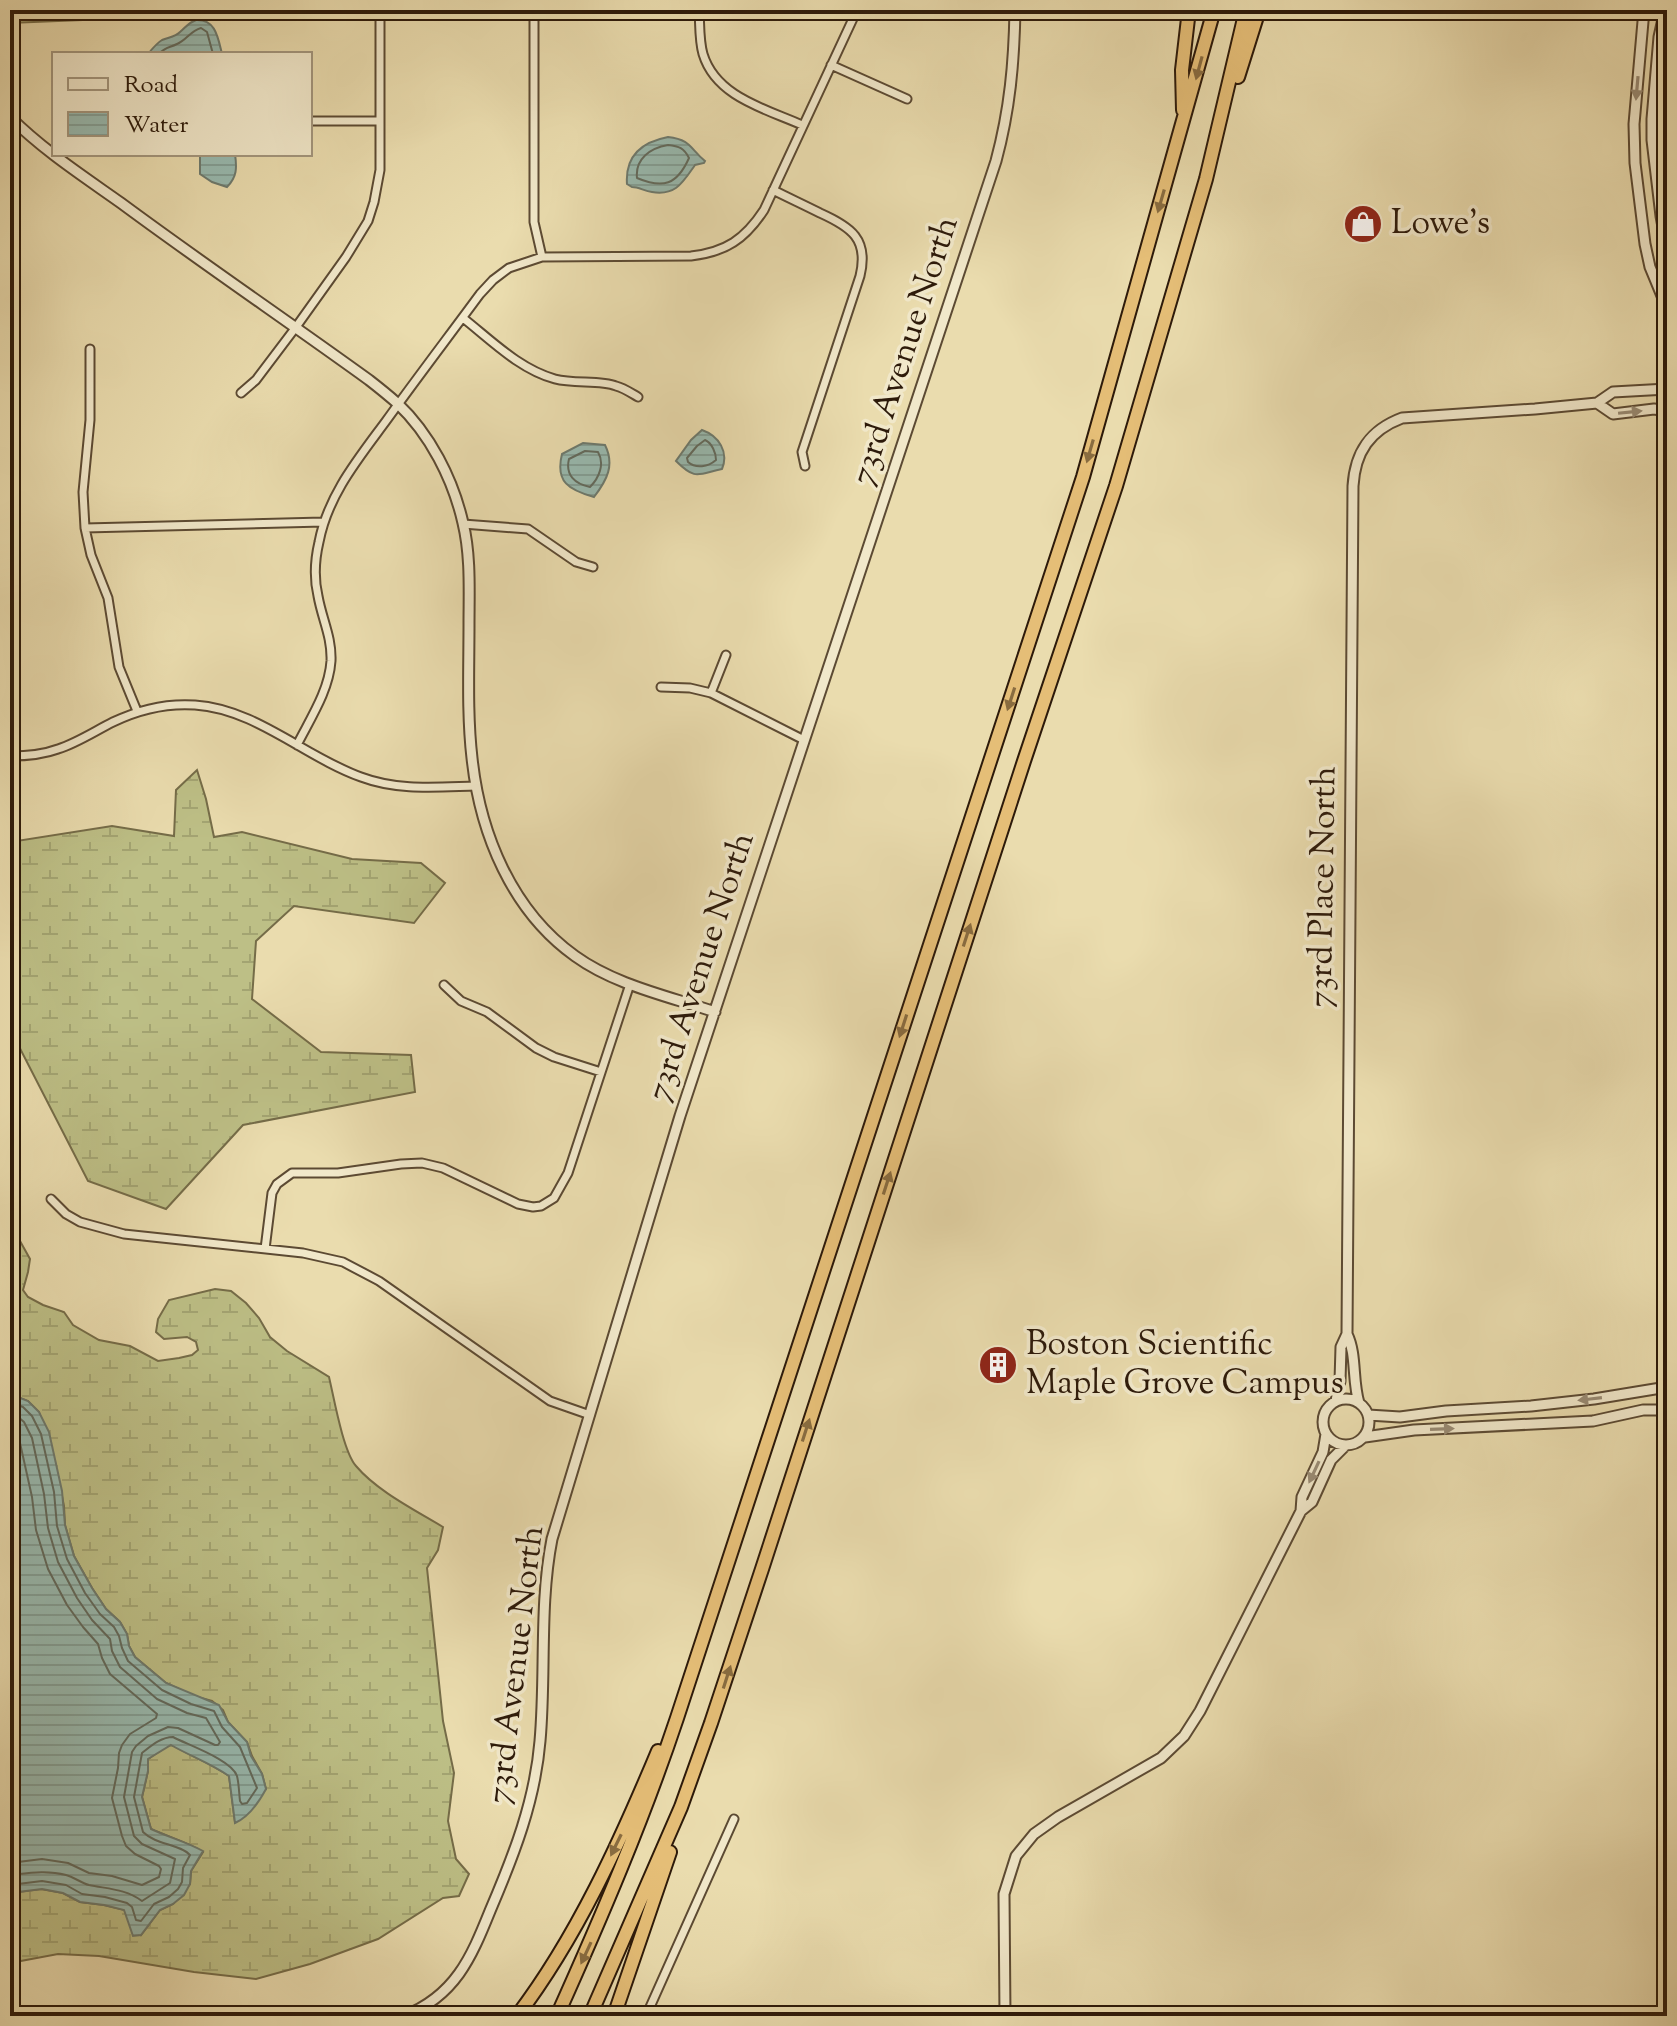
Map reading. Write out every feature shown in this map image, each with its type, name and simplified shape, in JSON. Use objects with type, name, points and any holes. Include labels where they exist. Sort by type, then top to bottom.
[{"type":"highway","points":[[1183,126],[1182,70],[1189,10]]},
{"type":"highway","points":[[557,2016],[593,1939],[653,1790],[1083,477],[1214,10]]},
{"type":"highway","points":[[1206,179],[1246,10]]},
{"type":"highway","points":[[614,2016],[1116,486],[1259,10]]},
{"type":"highway","points":[[517,2016],[556,1960],[616,1845],[692,1670]]},
{"type":"highway","points":[[590,2016],[657,1865],[701,1751]]},
{"type":"street","points":[[241,393],[256,380],[296,327],[368,221],[379,180],[380,10]]},
{"type":"street","points":[[534,10],[534,222],[542,257]]},
{"type":"street","points":[[699,10],[703,53],[717,79],[727,90],[802,125]]},
{"type":"street","points":[[297,745],[319,701],[331,661],[328,629],[315,573],[323,522],[340,485],[463,318],[493,280],[527,260],[542,257],[691,256],[709,254],[741,238],[754,225],[773,190],[857,10]]},
{"type":"street","name":"73rd Avenue North","points":[[404,2016],[418,2011],[456,1980],[476,1947],[527,1817],[540,1741],[552,1539],[658,1188],[996,161],[1011,95],[1015,10]]},
{"type":"street","points":[[1644,10],[1634,124],[1635,163],[1650,267],[1667,308]]},
{"type":"street","points":[[1665,10],[1659,37],[1652,119],[1667,249]]},
{"type":"street","points":[[831,65],[907,99]]},
{"type":"street","points":[[10,117],[52,153]]},
{"type":"street","points":[[312,121],[380,121]]},
{"type":"street","points":[[56,156],[369,380],[398,404],[423,434],[451,483],[463,524],[468,573],[470,732],[476,786],[492,844],[516,896],[554,940],[602,973],[715,1012]]},
{"type":"street","points":[[773,190],[839,222],[857,238],[862,251],[860,276],[802,452],[805,466]]},
{"type":"street","points":[[463,318],[537,373],[556,379],[615,385],[638,397]]},
{"type":"street","points":[[90,349],[90,420],[83,492],[85,528],[91,555],[108,598],[119,667],[137,711]]},
{"type":"street","points":[[1667,389],[1613,392],[1597,403],[1613,414],[1654,409],[1667,411]]},
{"type":"street","name":"73rd Place North","points":[[1359,1403],[1354,1387],[1352,1346],[1347,1334],[1355,467],[1366,443],[1378,430],[1402,418],[1597,403]]},
{"type":"street","points":[[85,528],[323,522]]},
{"type":"street","points":[[463,524],[528,529],[576,562],[593,567]]},
{"type":"street","points":[[711,693],[726,655]]},
{"type":"street","points":[[661,687],[690,688],[711,693],[804,740]]},
{"type":"street","points":[[10,756],[58,749],[137,711],[182,705],[219,709],[250,721],[340,768],[378,782],[418,787],[476,786]]},
{"type":"street","points":[[265,1249],[272,1193],[277,1184],[292,1173],[338,1173],[422,1163],[443,1168],[525,1206],[547,1203],[559,1192],[568,1173],[630,984]]},
{"type":"street","points":[[444,985],[461,1001],[487,1012],[536,1048],[601,1072]]},
{"type":"street","points":[[51,1199],[66,1214],[80,1222],[124,1234],[323,1256],[343,1262],[379,1281],[550,1401],[590,1415]]},
{"type":"street","name":"73rd Place North","points":[[1336,1401],[1341,1347],[1347,1334]]},
{"type":"street","points":[[1368,1415],[1400,1417],[1531,1406],[1667,1387]]},
{"type":"street","points":[[1301,1511],[1312,1502],[1331,1460],[1345,1446],[1359,1442],[1368,1430],[1368,1415],[1359,1403],[1344,1399],[1336,1401],[1325,1411],[1323,1427],[1337,1444],[1345,1446]]},
{"type":"street","points":[[1365,1437],[1414,1430],[1593,1421],[1643,1410],[1667,1413]]},
{"type":"street","points":[[1005,2016],[1004,1894],[1016,1856],[1034,1834],[1161,1758],[1184,1736],[1200,1711],[1301,1511],[1302,1497],[1323,1452],[1326,1434]]},
{"type":"street","points":[[646,2016],[734,1819]]},
{"type":"green space","points":[[10,10],[131,10],[131,18],[10,23]]},
{"type":"green space","points":[[197,770],[214,837],[242,832],[352,859],[421,863],[445,883],[414,923],[294,906],[256,941],[252,999],[321,1052],[411,1055],[415,1092],[243,1125],[166,1209],[88,1181],[10,1029],[10,842],[112,826],[174,836],[176,790]]},
{"type":"green space","points":[[10,1223],[30,1259],[23,1290],[28,1297],[64,1312],[73,1325],[99,1340],[130,1346],[158,1361],[192,1355],[198,1350],[196,1342],[187,1337],[164,1339],[156,1332],[158,1319],[169,1300],[215,1289],[231,1291],[259,1318],[270,1337],[329,1377],[343,1437],[356,1466],[385,1492],[443,1527],[438,1550],[427,1568],[443,1721],[454,1773],[448,1821],[456,1859],[469,1874],[459,1896],[443,1898],[378,1939],[310,1964],[256,1979],[99,1956],[58,1954],[10,1963],[10,1893],[41,1889],[63,1893],[80,1902],[125,1910],[141,1935],[160,1910],[173,1904],[190,1884],[191,1871],[203,1852],[151,1829],[142,1797],[148,1759],[170,1744],[229,1776],[235,1822],[266,1789],[247,1742],[228,1722],[223,1710],[212,1701],[166,1683],[135,1657],[120,1622],[106,1609],[74,1556],[65,1525],[58,1476],[39,1412],[28,1401],[10,1394]]},
{"type":"water","points":[[196,20],[212,26],[221,52],[150,52],[160,41],[176,35]]},
{"type":"water","points":[[668,137],[686,142],[704,163],[695,165],[678,186],[667,192],[649,191],[627,184],[629,166],[637,152],[650,143]]},
{"type":"water","points":[[200,156],[235,156],[236,172],[227,187],[200,174]]},
{"type":"water","points":[[702,430],[721,445],[724,463],[722,469],[693,474],[676,461]]},
{"type":"water","points":[[583,443],[605,445],[608,452],[608,472],[594,497],[571,488],[562,478],[562,454]]},
{"type":"water","points":[[10,1394],[28,1401],[39,1412],[49,1432],[62,1491],[65,1525],[74,1556],[106,1609],[120,1622],[135,1657],[166,1683],[219,1705],[228,1722],[247,1742],[266,1789],[249,1813],[235,1823],[229,1776],[171,1745],[148,1759],[142,1797],[151,1829],[203,1851],[191,1871],[190,1884],[184,1895],[160,1910],[141,1935],[133,1936],[124,1910],[80,1902],[63,1893],[42,1889],[10,1893]]},
{"type":"place","name":"Lowe's","points":[[1363,224]]},
{"type":"place","name":"Boston Scientific Maple Grove Campus","points":[[998,1365]]}]
